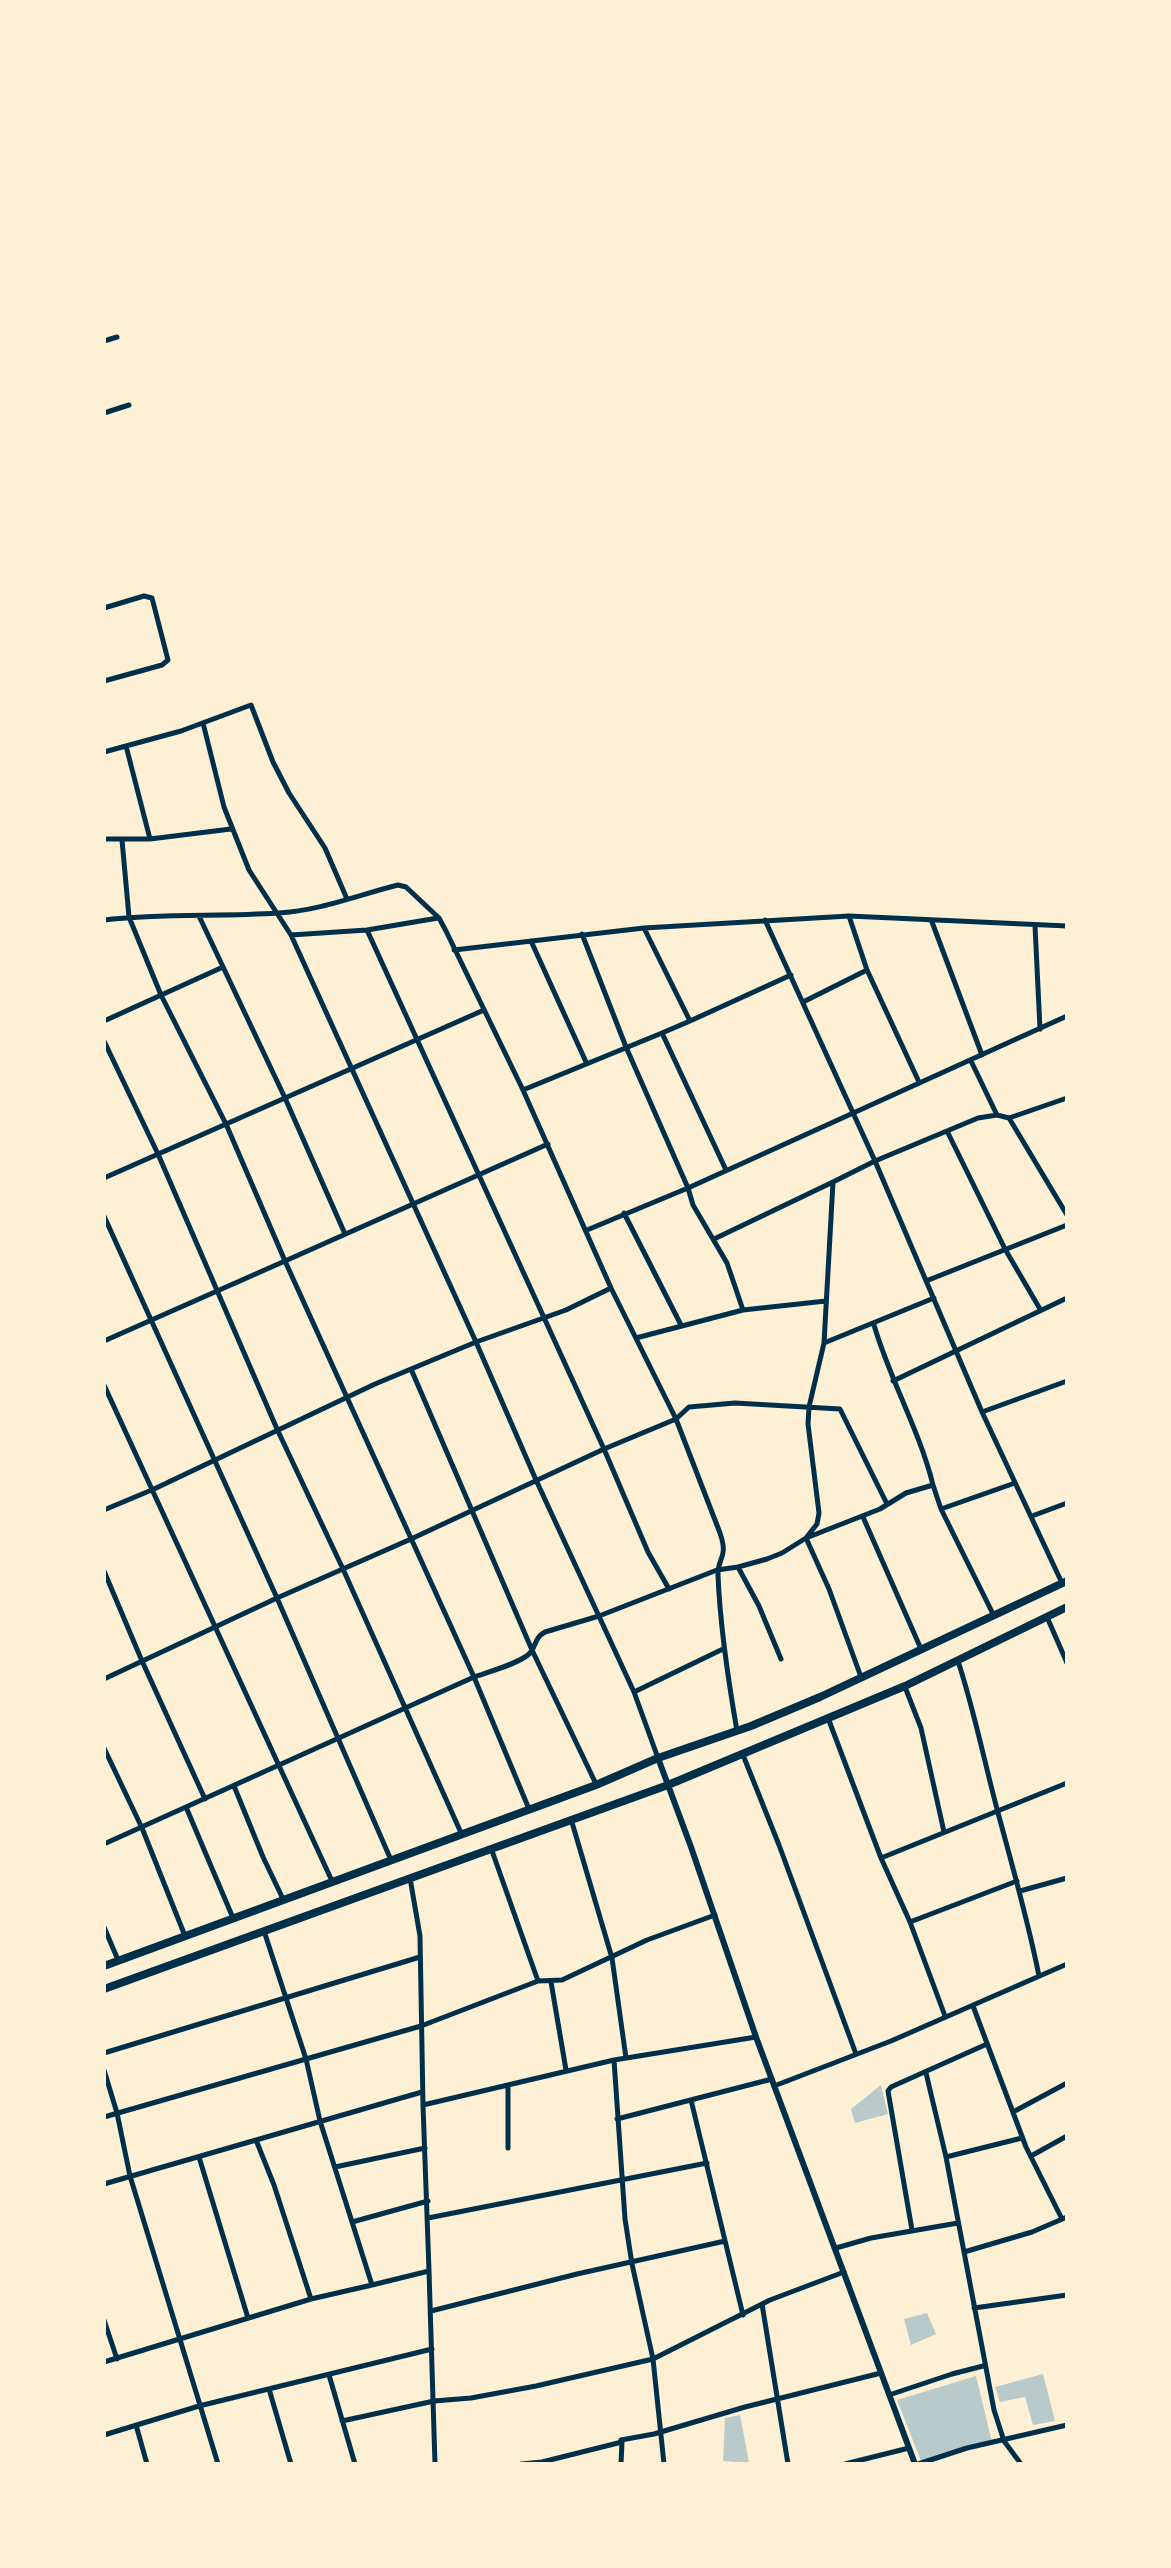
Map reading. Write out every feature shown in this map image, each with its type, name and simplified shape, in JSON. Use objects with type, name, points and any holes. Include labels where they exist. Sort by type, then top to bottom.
[{"type":"highway","points":[[104,1966],[737,1731],[1065,1583]]},
{"type":"highway","points":[[104,1989],[668,1785],[905,1686],[1067,1607]]},
{"type":"street","points":[[104,341],[117,337]]},
{"type":"street","points":[[104,413],[129,405]]},
{"type":"street","points":[[104,608],[144,596],[152,598],[168,660],[162,665],[104,681]]},
{"type":"street","points":[[104,752],[203,723],[247,705],[254,707],[273,762],[325,848],[347,899]]},
{"type":"street","points":[[203,723],[231,829],[249,870],[291,935],[634,1692],[756,2037],[916,2464],[967,2448],[1067,2425]]},
{"type":"street","points":[[126,746],[150,839]]},
{"type":"street","points":[[104,839],[150,839],[231,829]]},
{"type":"street","points":[[122,840],[129,917],[161,995],[226,1124],[346,1398],[474,1677],[529,1809]]},
{"type":"street","points":[[104,920],[313,909],[398,885],[406,887],[439,918],[523,1090],[611,1288],[676,1419],[723,1543],[723,1559],[717,1570],[723,1649],[737,1731]]},
{"type":"street","points":[[199,916],[345,1234]]},
{"type":"street","points":[[454,950],[644,928],[849,916],[1067,926]]},
{"type":"street","points":[[849,916],[867,970],[919,1082]]},
{"type":"street","points":[[291,935],[367,930],[439,918]]},
{"type":"street","points":[[765,920],[875,1161],[982,1412],[1065,1583]]},
{"type":"street","points":[[932,922],[982,1055]]},
{"type":"street","points":[[1035,926],[1040,1029]]},
{"type":"street","points":[[644,928],[690,1021]]},
{"type":"street","points":[[367,930],[648,1552],[669,1589]]},
{"type":"street","points":[[582,934],[693,1205],[733,1276],[743,1310]]},
{"type":"street","points":[[531,941],[586,1062]]},
{"type":"street","points":[[104,1021],[223,967]]},
{"type":"street","points":[[803,1002],[867,970]]},
{"type":"street","points":[[523,1090],[690,1021],[791,975]]},
{"type":"street","points":[[104,1178],[484,1010]]},
{"type":"street","points":[[587,1230],[688,1188],[1067,1017]]},
{"type":"street","points":[[662,1033],[726,1170]]},
{"type":"street","points":[[104,1041],[158,1154],[277,1429],[462,1835]]},
{"type":"street","points":[[971,1061],[997,1115]]},
{"type":"street","points":[[714,1239],[875,1161],[978,1118],[997,1115],[1009,1118],[1067,1098]]},
{"type":"street","points":[[1009,1118],[1067,1215]]},
{"type":"street","points":[[947,1132],[1005,1249],[1040,1309]]},
{"type":"street","points":[[104,1341],[548,1144]]},
{"type":"street","points":[[806,1538],[817,1524],[819,1513],[809,1435],[809,1407],[824,1343],[833,1182]]},
{"type":"street","points":[[624,1213],[681,1325]]},
{"type":"street","points":[[104,1216],[277,1598],[391,1860]]},
{"type":"street","points":[[926,1281],[1067,1225]]},
{"type":"street","points":[[104,1510],[411,1369],[566,1310],[611,1288]]},
{"type":"street","points":[[824,1343],[934,1298]]},
{"type":"street","points":[[893,1381],[1067,1298]]},
{"type":"street","points":[[636,1338],[743,1310],[826,1301]]},
{"type":"street","points":[[874,1325],[893,1381],[926,1456],[941,1509],[994,1616]]},
{"type":"street","points":[[411,1369],[532,1650],[596,1785]]},
{"type":"street","points":[[982,1412],[1067,1381]]},
{"type":"street","points":[[104,1385],[332,1881]]},
{"type":"street","points":[[104,1679],[604,1449],[676,1419],[686,1409],[699,1406],[735,1403],[840,1409],[888,1504]]},
{"type":"street","points":[[941,1509],[1015,1483]]},
{"type":"street","points":[[104,1844],[474,1677],[521,1659],[532,1650],[537,1636],[545,1632],[599,1616],[717,1570],[738,1567],[782,1553],[806,1538],[863,1517],[906,1493],[933,1485]]},
{"type":"street","points":[[1032,1516],[1067,1503]]},
{"type":"street","points":[[863,1517],[921,1649]]},
{"type":"street","points":[[806,1538],[829,1589],[861,1677]]},
{"type":"street","points":[[738,1567],[759,1606],[781,1659]]},
{"type":"street","points":[[104,1571],[205,1799]]},
{"type":"street","points":[[1047,1616],[1067,1663]]},
{"type":"street","points":[[634,1692],[723,1649]]},
{"type":"street","points":[[958,1661],[976,1716],[1039,1976]]},
{"type":"street","points":[[905,1686],[921,1728],[944,1832]]},
{"type":"street","points":[[828,1718],[945,2016]]},
{"type":"street","points":[[104,1748],[142,1828],[185,1936]]},
{"type":"street","points":[[743,1755],[856,2054]]},
{"type":"street","points":[[881,1858],[1067,1783]]},
{"type":"street","points":[[234,1786],[283,1900]]},
{"type":"street","points":[[186,1807],[233,1919]]},
{"type":"street","points":[[571,1819],[612,1958],[626,2058]]},
{"type":"street","points":[[491,1848],[538,1981]]},
{"type":"street","points":[[410,1878],[420,1936],[422,2092],[435,2464]]},
{"type":"street","points":[[1020,1891],[1067,1878]]},
{"type":"street","points":[[910,1922],[1018,1881]]},
{"type":"street","points":[[104,2117],[421,2026],[538,1981],[551,1982],[572,1976],[661,1934],[715,1915]]},
{"type":"street","points":[[104,1927],[119,1961]]},
{"type":"street","points":[[264,1931],[306,2059],[320,2121],[372,2285]]},
{"type":"street","points":[[104,2053],[420,1957]]},
{"type":"street","points":[[617,2119],[773,2082],[856,2054],[1067,1964]]},
{"type":"street","points":[[551,1982],[566,2070]]},
{"type":"street","points":[[964,2252],[1032,2232],[1065,2218],[1023,2138],[973,2006]]},
{"type":"street","points":[[423,2105],[614,2060],[756,2037]]},
{"type":"street","points":[[912,2230],[888,2091],[987,2044]]},
{"type":"street","points":[[614,2060],[622,2181],[632,2264],[653,2359],[664,2464]]},
{"type":"street","points":[[104,2070],[130,2176],[218,2464]]},
{"type":"street","points":[[926,2073],[946,2157],[994,2410],[1004,2441],[1021,2464]]},
{"type":"street","points":[[1013,2112],[1067,2083]]},
{"type":"street","points":[[508,2086],[508,2148]]},
{"type":"street","points":[[104,2184],[422,2092]]},
{"type":"street","points":[[691,2100],[743,2315]]},
{"type":"street","points":[[1031,2156],[1067,2136]]},
{"type":"street","points":[[946,2157],[1023,2138]]},
{"type":"street","points":[[256,2140],[311,2299]]},
{"type":"street","points":[[335,2167],[425,2148]]},
{"type":"street","points":[[199,2157],[248,2318]]},
{"type":"street","points":[[428,2218],[707,2163]]},
{"type":"street","points":[[352,2222],[428,2201]]},
{"type":"street","points":[[836,2248],[871,2238],[958,2223]]},
{"type":"street","points":[[431,2311],[725,2241]]},
{"type":"street","points":[[104,2362],[311,2299],[429,2271]]},
{"type":"street","points":[[342,2421],[434,2401],[471,2398],[536,2386],[653,2359],[762,2304],[845,2271]]},
{"type":"street","points":[[974,2308],[1067,2295]]},
{"type":"street","points":[[762,2304],[788,2464]]},
{"type":"street","points":[[104,2320],[117,2359]]},
{"type":"street","points":[[104,2435],[199,2406],[432,2349]]},
{"type":"street","points":[[889,2395],[984,2366]]},
{"type":"street","points":[[521,2464],[542,2462],[622,2442],[881,2373]]},
{"type":"street","points":[[329,2375],[355,2464]]},
{"type":"street","points":[[269,2389],[291,2464]]},
{"type":"street","points":[[136,2425],[147,2464]]},
{"type":"street","points":[[621,2464],[622,2442]]},
{"type":"street","points":[[845,2464],[909,2448]]},
{"type":"shaded area","points":[[881,2085],[888,2114],[855,2123],[851,2109]]},
{"type":"shaded area","points":[[927,2313],[936,2334],[911,2345],[904,2319]]},
{"type":"shaded area","points":[[1043,2374],[1055,2421],[1033,2425],[1025,2397],[1000,2402],[995,2387]]},
{"type":"shaded area","points":[[976,2376],[992,2442],[921,2461],[897,2400]]},
{"type":"shaded area","points":[[740,2415],[749,2463],[723,2461],[725,2418]]}]
